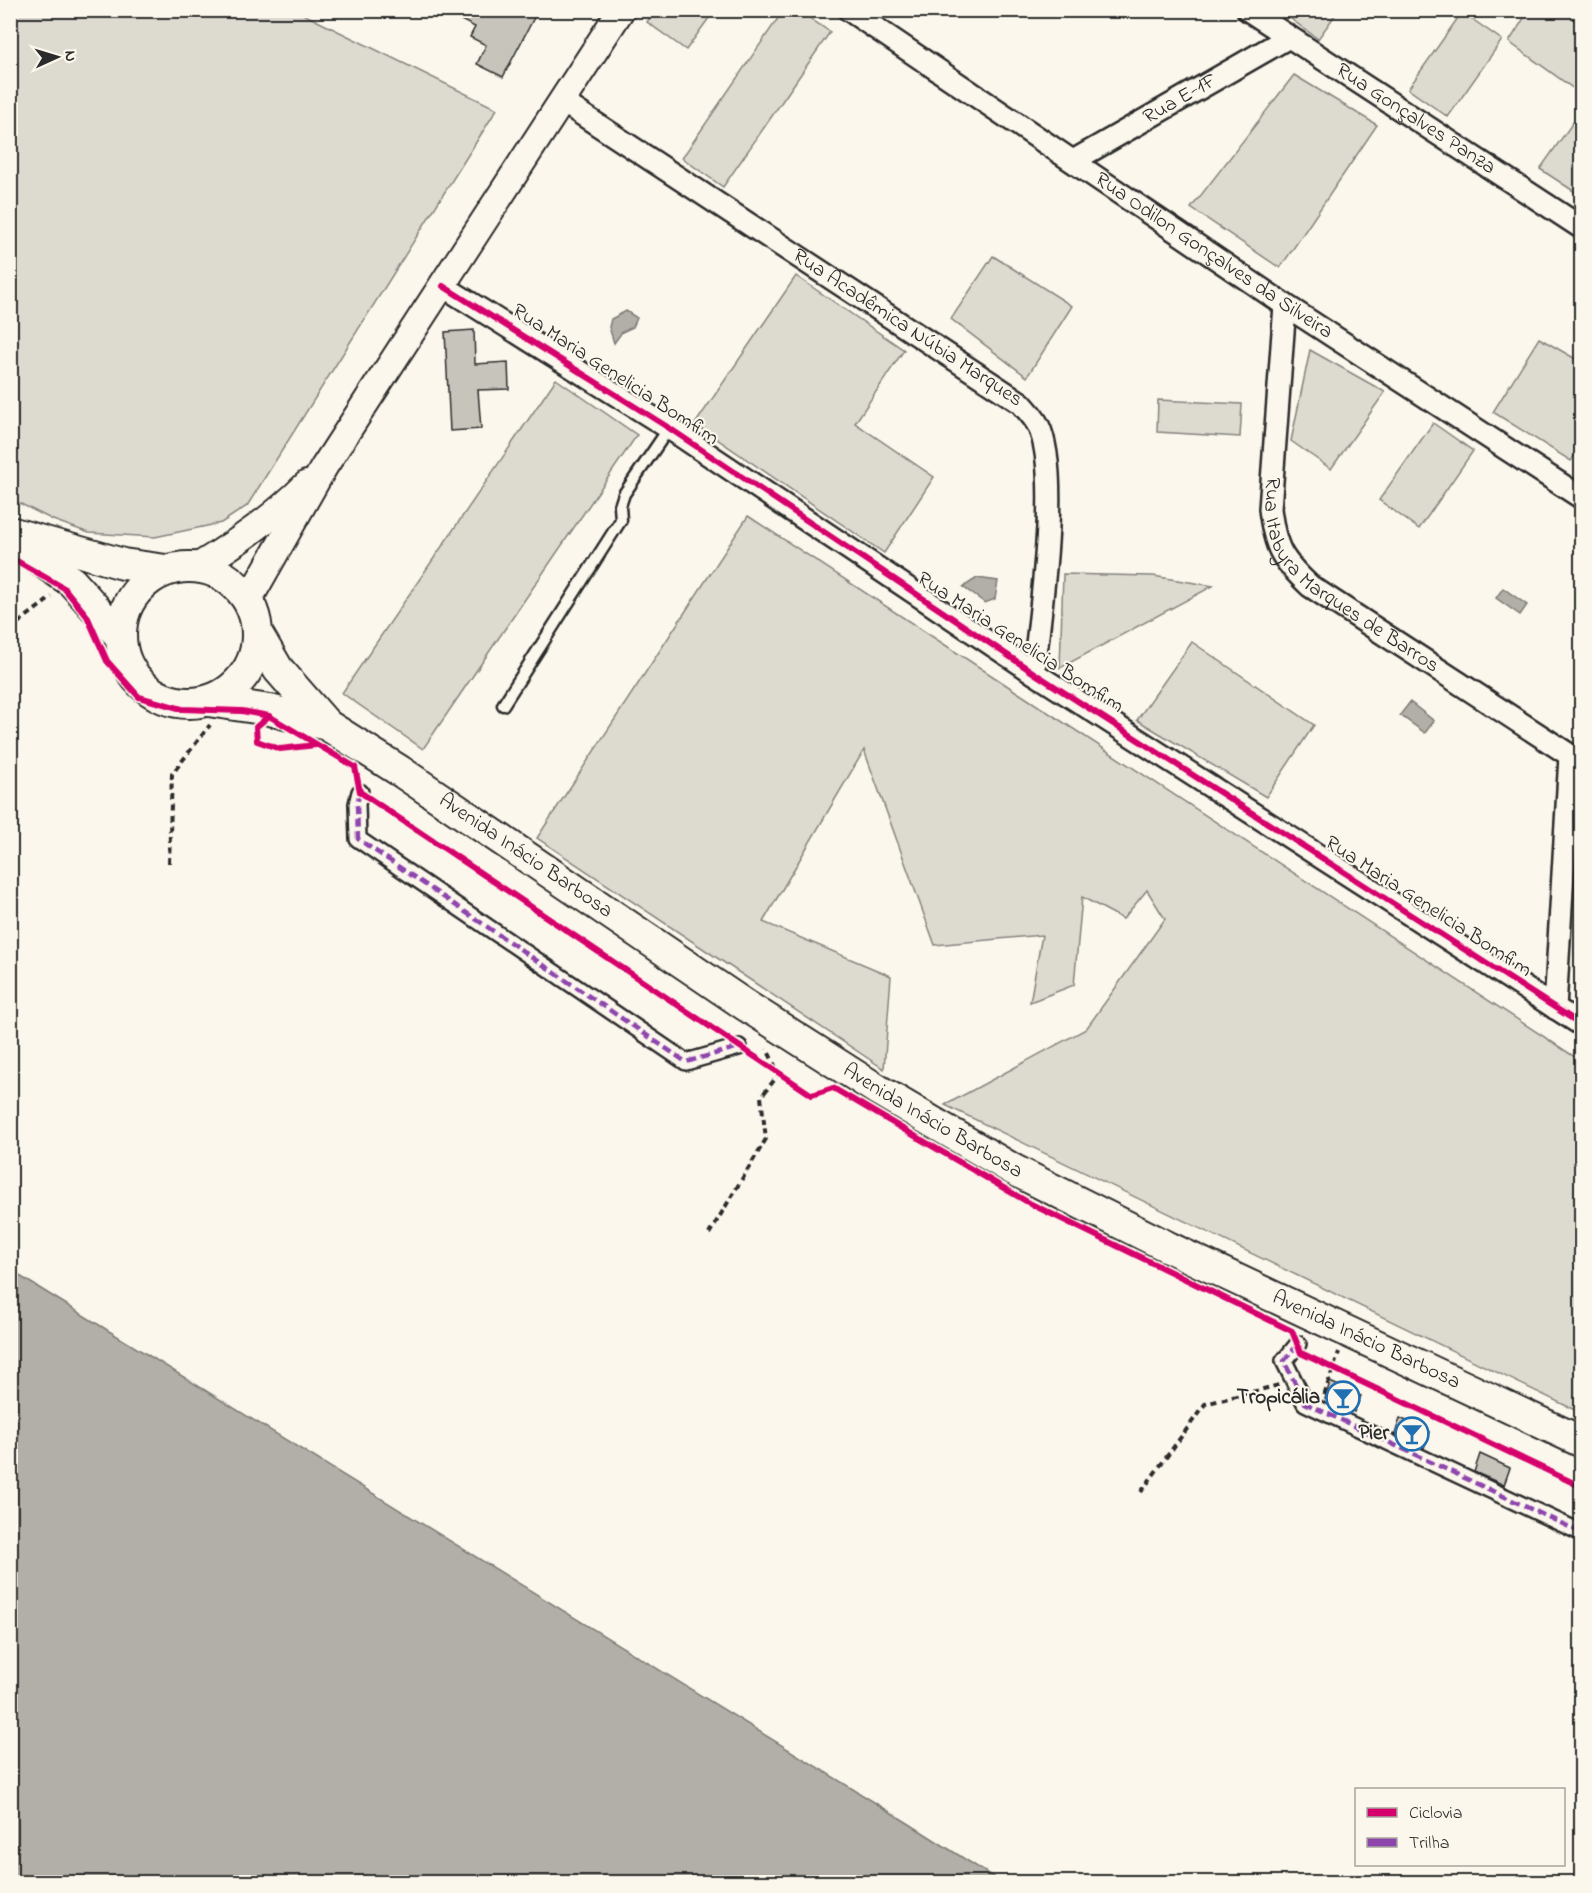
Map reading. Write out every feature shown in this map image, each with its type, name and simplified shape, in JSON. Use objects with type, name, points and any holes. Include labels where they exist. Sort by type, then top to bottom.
[{"type":"main road","points":[[10,532],[123,564],[166,570],[197,567],[226,578],[248,601],[257,633],[255,651],[243,676],[211,710],[156,696],[141,685],[130,670],[123,654],[120,636],[125,611],[138,589],[166,570]]},
{"type":"main road","points":[[10,540],[72,582],[120,636]]},
{"type":"main road","name":"Avenida Inácio Barbosa","points":[[257,633],[278,669],[327,725],[400,771],[745,1005],[878,1090],[1014,1170],[1170,1248],[1581,1442]]},
{"type":"main road","name":"Avenida Inácio Barbosa","points":[[211,710],[270,711],[327,725]]},
{"type":"street","name":"Rua Odilon Gonçalves da Silveira","points":[[849,10],[1285,305],[1581,498]]},
{"type":"street","name":"Rua Gonçalves Panza","points":[[1248,10],[1581,228]]},
{"type":"street","points":[[248,601],[324,467],[563,102],[614,14]]},
{"type":"street","name":"Rua E-1F","points":[[1073,161],[1289,37]]},
{"type":"street","name":"Rua Acadêmica Núbia Marques","points":[[563,102],[1021,403],[1038,424],[1048,462],[1048,523],[1034,673]]},
{"type":"street","name":"Rua Maria Genelicia Bomfim","points":[[443,286],[669,428],[1034,673],[1581,1025]]},
{"type":"street","name":"Rua Itabyra Marques de Barros","points":[[1285,305],[1270,509],[1274,537],[1286,564],[1310,586],[1576,759]]},
{"type":"street","points":[[197,567],[242,540],[278,512],[324,467]]},
{"type":"street","points":[[1555,1008],[1576,759]]},
{"type":"street","points":[[360,792],[357,804],[358,838],[686,1062],[739,1047]]},
{"type":"street","points":[[1298,1344],[1284,1361],[1305,1403],[1581,1533]]},
{"type":"lane","points":[[502,705],[621,520],[620,506],[624,494],[669,428]]},
{"type":"path","points":[[10,629],[55,595]]},
{"type":"path","points":[[169,863],[172,774],[211,710]]},
{"type":"path","points":[[765,1044],[779,1074]]},
{"type":"path","points":[[739,1047],[787,1079]]},
{"type":"path","points":[[709,1234],[766,1138],[761,1097],[779,1074]]},
{"type":"path","points":[[1320,1410],[1331,1368],[1348,1332]]},
{"type":"path","points":[[1298,1344],[1301,1353],[1342,1373]]},
{"type":"path","points":[[1141,1492],[1205,1404],[1294,1382]]},
{"type":"shaded area","points":[[655,10],[714,11],[686,50],[647,22]]},
{"type":"shaded area","points":[[1279,10],[1338,10],[1338,11],[1318,39]]},
{"type":"shaded area","points":[[1529,10],[1581,11],[1581,94],[1509,42]]},
{"type":"shaded area","points":[[10,11],[297,11],[497,109],[247,506],[221,523],[155,537],[89,533],[53,520],[11,499]]},
{"type":"shaded area","points":[[783,11],[799,11],[830,32],[723,187],[682,158]]},
{"type":"shaded area","points":[[1462,12],[1502,40],[1448,117],[1408,89]]},
{"type":"shaded area","points":[[1294,75],[1377,125],[1280,268],[1191,208]]},
{"type":"shaded area","points":[[1581,111],[1581,196],[1540,169]]},
{"type":"shaded area","points":[[993,256],[1072,306],[1027,377],[951,319]]},
{"type":"shaded area","points":[[796,276],[904,350],[855,423],[934,477],[884,553],[695,424]]},
{"type":"shaded area","points":[[626,311],[637,318],[633,327],[622,332],[614,343],[609,327],[611,319]]},
{"type":"shaded area","points":[[1539,338],[1581,362],[1581,446],[1571,461],[1493,412]]},
{"type":"shaded area","points":[[1310,350],[1385,392],[1331,469],[1291,441]]},
{"type":"shaded area","points":[[556,379],[637,435],[423,749],[342,693]]},
{"type":"shaded area","points":[[1158,400],[1242,404],[1240,437],[1157,432]]},
{"type":"shaded area","points":[[1433,423],[1473,451],[1419,529],[1379,500]]},
{"type":"shaded area","points":[[748,516],[1581,1061],[1581,1413],[945,1105],[1086,1029],[1165,919],[1147,890],[1123,919],[1082,897],[1074,985],[1030,1002],[1042,935],[935,945],[864,750],[763,922],[891,976],[884,1069],[537,838]]},
{"type":"shaded area","points":[[1063,574],[1153,576],[1213,586],[1060,668]]},
{"type":"shaded area","points":[[977,578],[998,581],[995,599],[985,603],[963,587]]},
{"type":"shaded area","points":[[1503,588],[1527,605],[1520,615],[1496,598]]},
{"type":"shaded area","points":[[1192,642],[1314,725],[1266,797],[1137,720]]},
{"type":"shaded area","points":[[1410,702],[1434,721],[1425,733],[1400,715]]},
{"type":"shaded area","points":[[10,1270],[908,1823],[1001,1882],[11,1882]]},
{"type":"building","points":[[441,10],[538,10],[503,77],[477,64],[486,45],[470,37],[475,27]]},
{"type":"building","points":[[474,330],[475,364],[508,362],[509,389],[478,390],[481,429],[450,431],[445,332]]},
{"type":"building","name":"Tropicália","points":[[1330,1382],[1361,1396],[1354,1412],[1325,1399]]},
{"type":"building","name":"Pier","points":[[1400,1418],[1430,1432],[1424,1448],[1395,1434]]},
{"type":"building","points":[[1480,1454],[1510,1468],[1504,1485],[1474,1472]]},
{"type":"marked path","points":[[360,792],[357,804],[358,839],[686,1062],[739,1047]]},
{"type":"marked path","points":[[1298,1344],[1284,1361],[1305,1403],[1582,1533]]},
{"type":"cycle path","points":[[443,286],[669,428],[1034,673],[1582,1025]]},
{"type":"cycle path","points":[[10,557],[64,588],[87,616],[107,661],[139,697],[182,709],[242,711],[269,716]]},
{"type":"cycle path","points":[[316,745],[280,749],[257,741],[256,727],[269,716],[355,767],[360,792],[812,1095],[833,1088],[1031,1204],[1292,1331],[1301,1353],[1582,1487]]},
{"type":"place","name":"Tropicália","points":[[1343,1398]]},
{"type":"place","name":"Pier","points":[[1412,1434]]}]
